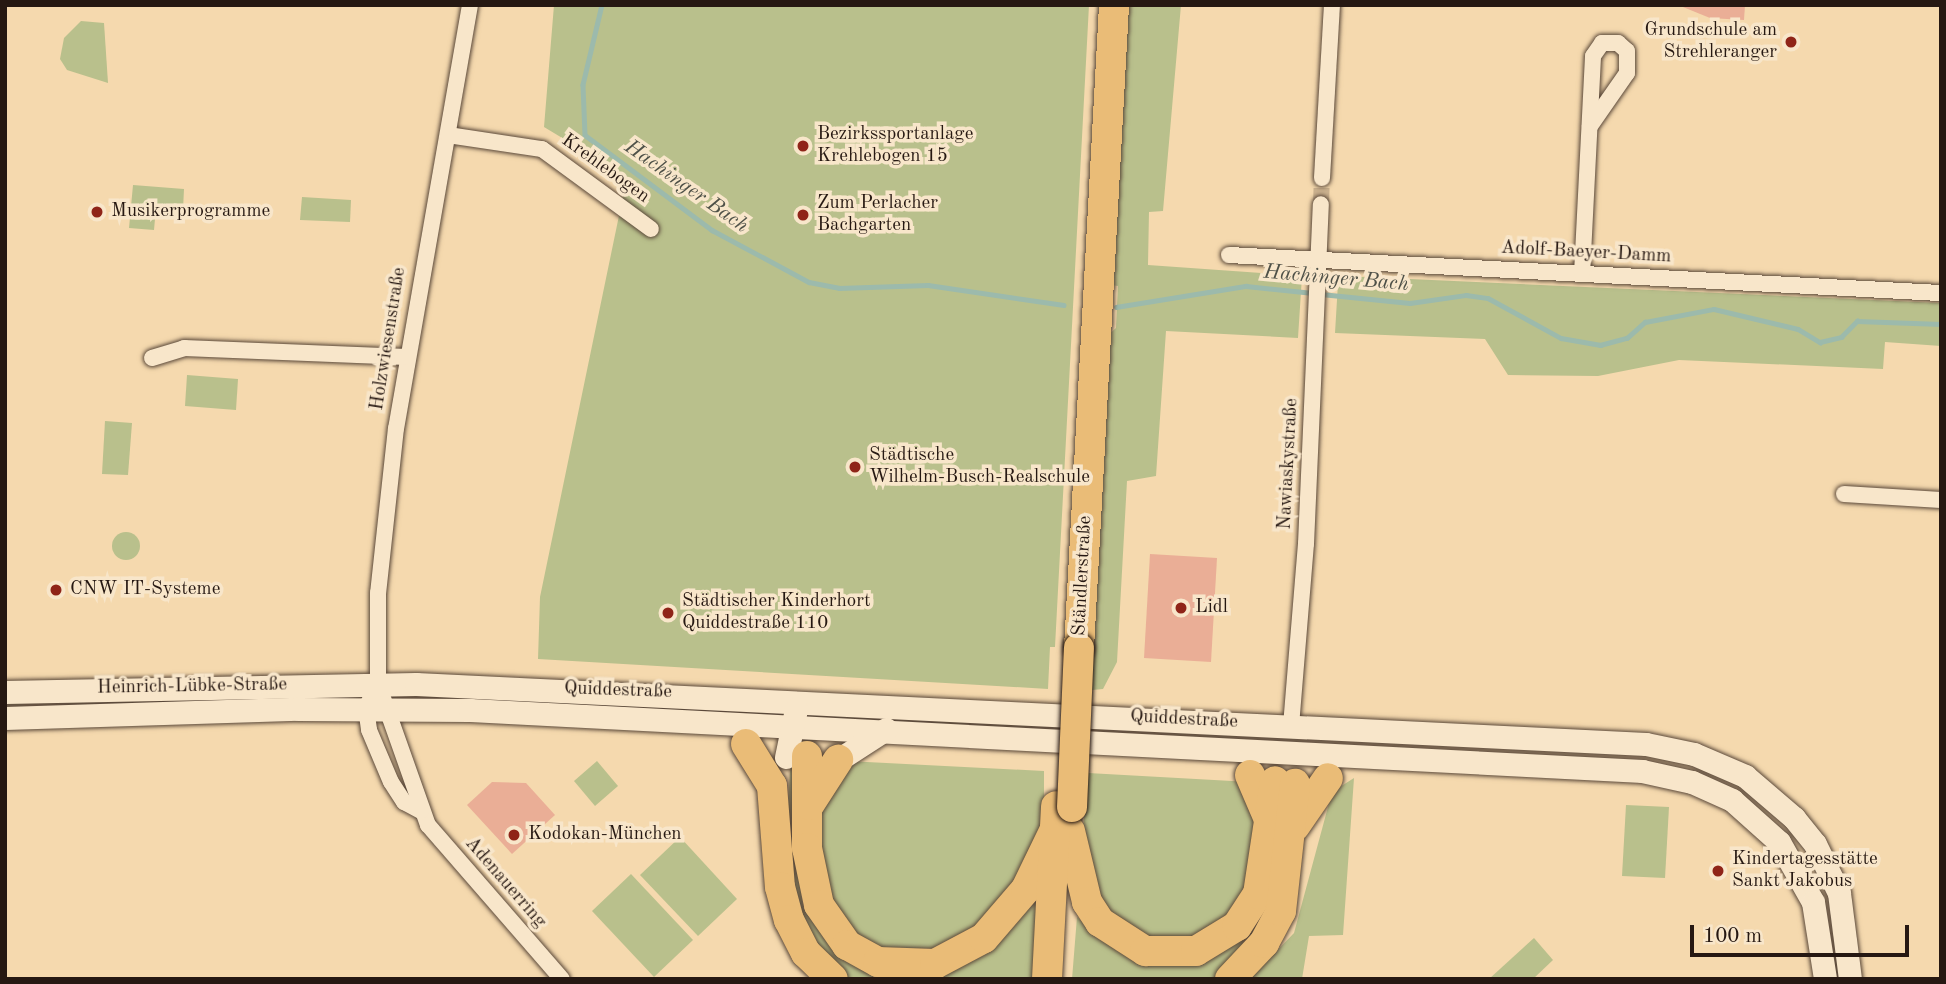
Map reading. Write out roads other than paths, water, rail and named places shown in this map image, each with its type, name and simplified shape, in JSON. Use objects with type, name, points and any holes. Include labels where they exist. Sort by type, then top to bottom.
[{"type":"highway","name":"Ständlerstraße","points":[[1062,979],[1063,819],[1098,5]]},
{"type":"highway","name":"Ständlerstraße","points":[[1072,648],[1114,5]]},
{"type":"highway","points":[[746,744],[772,786],[779,842],[780,887],[789,920],[806,953],[833,979]]},
{"type":"highway","points":[[797,757],[807,809],[810,877],[833,929],[863,954],[896,966],[935,964],[984,938],[1026,889],[1063,819]]},
{"type":"highway","points":[[779,842],[797,757]]},
{"type":"highway","points":[[807,809],[838,760]]},
{"type":"highway","points":[[1063,819],[1087,902],[1100,922],[1131,946],[1168,955],[1210,945],[1246,916],[1263,880],[1281,826],[1328,778]]},
{"type":"highway","points":[[1273,780],[1281,826]]},
{"type":"highway","points":[[1230,979],[1264,943],[1281,911],[1281,826],[1273,780]]},
{"type":"highway","name":"Ständlerstraße","points":[[1047,979],[1063,819]]},
{"type":"main road","name":"Quiddestraße","points":[[378,684],[800,700],[1646,744],[1694,754],[1745,776],[1789,812],[1828,869],[1846,922],[1850,979]]},
{"type":"main road","name":"Heinrich-Lübke-Straße","points":[[5,692],[378,684]]},
{"type":"main road","points":[[797,757],[800,700]]},
{"type":"main road","name":"Quiddestraße","points":[[378,709],[706,719],[1642,771],[1692,782],[1732,800],[1772,835],[1804,880],[1819,926],[1825,979]]},
{"type":"main road","name":"Heinrich-Lübke-Straße","points":[[5,718],[378,709]]},
{"type":"main road","points":[[706,719],[746,744]]},
{"type":"main road","points":[[1213,746],[1273,780],[1287,751],[1291,726]]},
{"type":"main road","points":[[838,760],[886,729]]},
{"type":"main road","points":[[1328,778],[1353,755]]},
{"type":"street","name":"Holzwiesenstraße","points":[[378,684],[382,538],[407,357],[470,5]]},
{"type":"street","points":[[1322,178],[1332,5]]},
{"type":"street","points":[[1582,274],[1590,126],[1595,50],[1602,43],[1618,43],[1627,51],[1627,73],[1590,126]]},
{"type":"street","name":"Krehlebogen","points":[[448,135],[542,149],[651,229]]},
{"type":"street","name":"Nawiaskystraße","points":[[1291,726],[1320,260],[1321,204]]},
{"type":"street","name":"Adolf-Baeyer-Damm","points":[[1229,255],[1941,293]]},
{"type":"street","points":[[152,358],[184,348],[407,357]]},
{"type":"street","points":[[1844,495],[1941,500]]},
{"type":"street","points":[[378,684],[378,709]]},
{"type":"street","name":"Adenauerring","points":[[378,709],[391,782],[404,802],[421,811]]},
{"type":"street","name":"Adenauerring","points":[[378,709],[421,811],[464,871],[562,979]]},
{"type":"waterway","name":"Hachinger Bach","points":[[602,5],[583,85],[585,135],[712,230],[809,282],[839,288],[928,285],[1064,305]]},
{"type":"waterway","name":"Hachinger Bach","points":[[1116,307],[1246,286],[1313,293]]},
{"type":"waterway","name":"Hachinger Bach","points":[[1321,294],[1410,303],[1466,295],[1488,298],[1561,338],[1600,345],[1627,338],[1645,322],[1714,309],[1798,329],[1820,342],[1841,337],[1857,321],[1941,324]]},
{"type":"tunnel","points":[[1321,204],[1322,178]]},
{"type":"place","name":"Grundschule am Strehleranger","points":[[1791,42]]},
{"type":"place","name":"Bezirkssportanlage Krehlebogen 15","points":[[803,146]]},
{"type":"place","name":"Musikerprogramme","points":[[97,212]]},
{"type":"place","name":"Zum Perlacher Bachgarten","points":[[803,215]]},
{"type":"place","name":"Städtische Wilhelm-Busch-Realschule","points":[[855,467]]},
{"type":"place","name":"CNW IT-Systeme","points":[[56,590]]},
{"type":"place","name":"Lidl","points":[[1181,608]]},
{"type":"place","name":"Städtischer Kinderhort Quiddestraße 110","points":[[668,613]]},
{"type":"place","name":"Kodokan-München","points":[[514,835]]},
{"type":"place","name":"Kindertagesstätte Sankt Jakobus","points":[[1718,871]]}]
